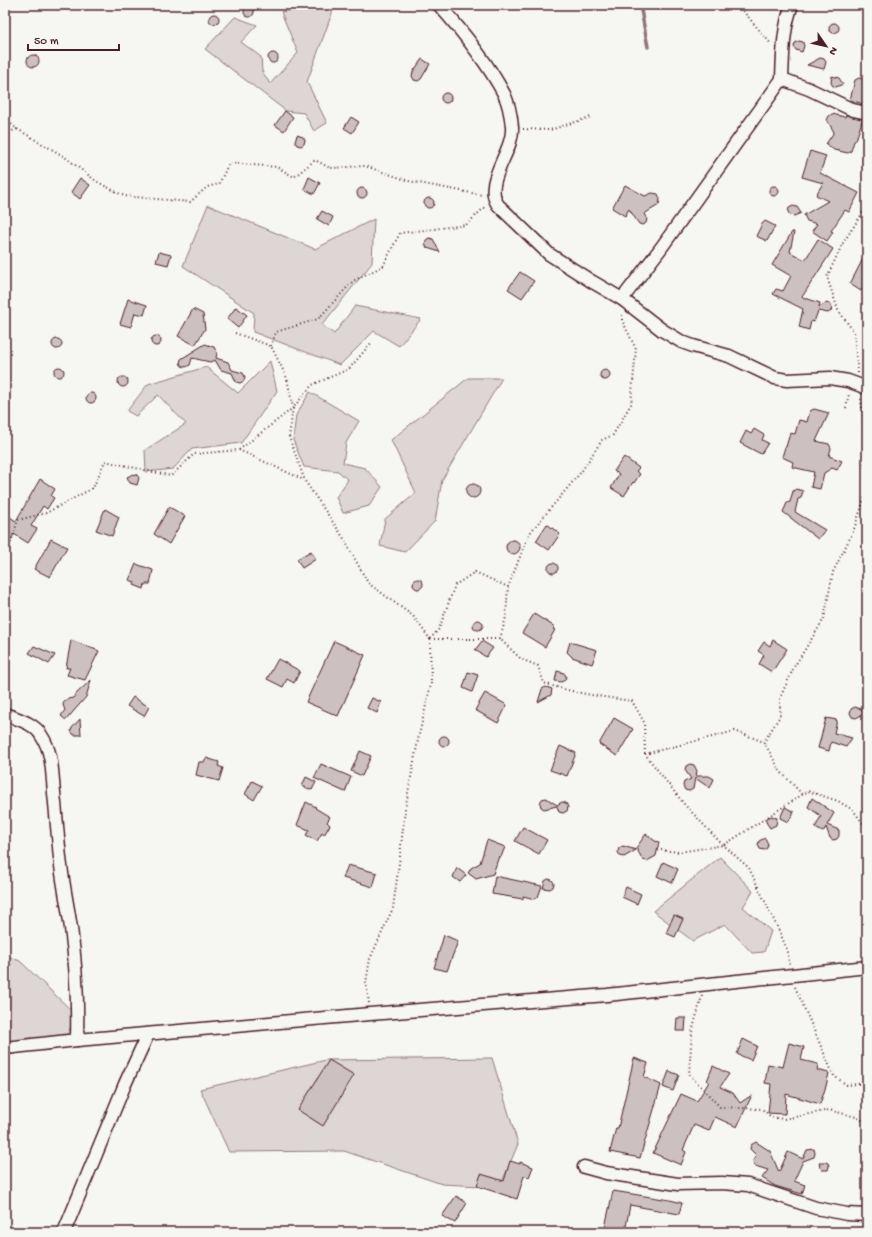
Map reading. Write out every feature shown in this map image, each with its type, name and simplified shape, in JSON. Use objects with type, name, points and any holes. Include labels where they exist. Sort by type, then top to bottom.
[{"type":"street","points":[[439,5],[483,62],[504,95],[509,108],[512,129],[511,138],[494,183],[494,198],[498,205],[549,254],[622,299],[672,337],[693,346],[729,356],[775,378],[787,380],[830,378],[848,381],[863,386]]},
{"type":"street","points":[[622,299],[661,248],[782,79],[783,51],[788,15],[792,5]]},
{"type":"street","points":[[782,79],[809,89],[853,110],[867,114]]},
{"type":"street","points":[[5,714],[26,722],[36,729],[46,743],[51,759],[63,886],[71,928],[78,1001],[77,1040]]},
{"type":"street","points":[[5,1048],[77,1040],[370,1014],[607,996],[867,967]]},
{"type":"street","points":[[64,1232],[125,1084],[148,1034]]},
{"type":"street","points":[[584,1168],[606,1173],[678,1184],[722,1183],[748,1185],[816,1208],[847,1214],[867,1215]]},
{"type":"path","points":[[738,5],[769,43],[783,51]]},
{"type":"path","points":[[512,129],[550,130],[591,117]]},
{"type":"path","points":[[5,119],[17,129],[65,156],[96,181],[124,196],[190,202],[207,187],[219,184],[229,162],[277,167],[294,177],[315,160],[330,168],[365,166],[408,181],[494,198]]},
{"type":"path","points":[[5,134],[17,129]]},
{"type":"path","points":[[867,169],[865,184],[867,186]]},
{"type":"path","points":[[370,1014],[366,983],[370,960],[393,908],[405,809],[419,735],[431,684],[430,639],[413,616],[368,583],[343,536],[305,481],[289,437],[293,408],[286,378],[271,346],[276,332],[318,319],[353,281],[383,266],[400,233],[466,225],[494,198]]},
{"type":"path","points":[[764,742],[780,716],[780,698],[794,667],[824,619],[833,572],[853,532],[867,491],[864,467],[863,386],[854,332],[838,310],[827,277],[844,243],[867,206]]},
{"type":"path","points":[[500,640],[506,617],[508,587],[529,534],[581,472],[602,440],[613,434],[631,404],[636,349],[622,320],[622,299]]},
{"type":"path","points":[[235,333],[271,346]]},
{"type":"path","points":[[239,450],[293,408],[312,385],[349,369],[372,342]]},
{"type":"path","points":[[5,562],[18,520],[46,513],[93,488],[105,461],[171,476],[194,454],[239,450],[305,481]]},
{"type":"path","points":[[430,639],[439,629],[456,585],[475,572],[508,587]]},
{"type":"path","points":[[430,639],[500,640],[521,659],[538,666],[544,683],[557,688],[632,701],[644,722],[645,754],[684,804],[749,868],[788,952],[790,976],[834,1076],[847,1085],[867,1083]]},
{"type":"path","points":[[645,754],[735,731],[764,742],[780,771],[802,794]]},
{"type":"path","points":[[661,850],[678,852],[724,845],[808,791],[838,801],[853,810],[867,829]]},
{"type":"path","points":[[706,986],[692,1032],[690,1074],[720,1106],[762,1109],[771,1117],[784,1119],[829,1110],[856,1117],[867,1123]]},
{"type":"shaded area","points":[[319,5],[335,5],[307,82],[327,123],[314,131],[304,113],[286,111],[205,49],[235,17],[257,25],[241,42],[261,57],[262,71],[270,84],[298,53],[281,12]]},
{"type":"shaded area","points":[[208,205],[315,249],[374,219],[372,263],[322,325],[334,334],[355,306],[421,319],[399,346],[374,331],[340,365],[253,332],[254,313],[183,266]]},
{"type":"shaded area","points":[[270,361],[277,391],[241,443],[192,449],[173,469],[146,472],[145,450],[186,424],[158,395],[136,416],[127,411],[148,384],[206,367],[238,393]]},
{"type":"shaded area","points":[[468,378],[502,378],[442,480],[435,521],[405,552],[380,546],[385,519],[416,493],[391,440]]},
{"type":"shaded area","points":[[310,392],[359,421],[346,443],[343,463],[365,468],[382,487],[369,506],[343,513],[336,497],[348,480],[338,471],[304,467],[293,440],[296,415]]},
{"type":"shaded area","points":[[720,857],[753,891],[743,907],[771,931],[764,952],[752,953],[725,924],[693,941],[653,911]]},
{"type":"shaded area","points":[[5,955],[20,961],[75,1014],[65,1043],[5,1056]]},
{"type":"shaded area","points":[[492,1058],[518,1144],[500,1187],[442,1184],[344,1151],[229,1152],[200,1089],[326,1060]]},
{"type":"building","points":[[247,7],[251,7],[253,8],[253,16],[247,17],[244,14],[244,10]]},
{"type":"building","points":[[212,14],[216,14],[218,15],[218,23],[212,24],[209,21],[209,17]]},
{"type":"building","points":[[832,23],[836,23],[838,24],[838,32],[832,33],[829,30],[829,26]]},
{"type":"building","points":[[799,41],[803,42],[804,46],[802,52],[796,50],[794,47],[795,43]]},
{"type":"building","points":[[271,53],[275,53],[277,54],[277,62],[271,63],[268,60],[268,56]]},
{"type":"building","points":[[31,55],[35,55],[39,61],[35,67],[31,67],[27,63],[27,59]]},
{"type":"building","points":[[820,58],[824,59],[826,62],[824,69],[807,65]]},
{"type":"building","points":[[422,59],[430,64],[421,79],[418,81],[414,80],[412,76],[413,72]]},
{"type":"building","points":[[832,76],[839,78],[843,84],[836,87],[833,86],[831,83]]},
{"type":"building","points":[[859,78],[863,79],[867,86],[867,105],[850,100],[855,80]]},
{"type":"building","points":[[444,93],[448,93],[450,94],[450,102],[444,103],[441,100],[441,96]]},
{"type":"building","points":[[285,111],[293,117],[284,131],[275,125]]},
{"type":"building","points":[[832,114],[845,117],[846,115],[867,120],[867,129],[862,121],[856,140],[854,141],[851,151],[848,153],[834,150],[826,144],[834,132],[827,120]]},
{"type":"building","points":[[351,117],[359,122],[352,133],[344,128]]},
{"type":"building","points":[[297,135],[303,137],[305,140],[304,144],[301,146],[297,145],[295,142]]},
{"type":"building","points":[[810,151],[826,156],[820,173],[859,193],[849,212],[845,210],[831,231],[833,232],[827,241],[812,231],[817,224],[807,221],[804,215],[828,201],[816,195],[823,183],[802,177]]},
{"type":"building","points":[[309,177],[320,183],[314,194],[304,189]]},
{"type":"building","points":[[80,178],[90,185],[80,199],[71,192]]},
{"type":"building","points":[[625,185],[645,196],[652,193],[658,194],[660,199],[659,205],[644,214],[647,219],[646,223],[643,225],[639,224],[629,209],[625,216],[612,208]]},
{"type":"building","points":[[772,186],[776,186],[778,187],[778,195],[772,196],[769,193],[769,189]]},
{"type":"building","points":[[360,188],[364,188],[366,189],[366,197],[360,198],[357,195],[357,191]]},
{"type":"building","points":[[427,198],[431,198],[433,199],[433,207],[427,208],[424,205],[424,201]]},
{"type":"building","points":[[793,206],[797,207],[801,213],[794,216],[790,215],[788,212],[789,208]]},
{"type":"building","points":[[322,211],[333,217],[329,226],[317,219]]},
{"type":"building","points":[[765,221],[775,226],[767,241],[756,236]]},
{"type":"building","points":[[792,232],[794,232],[790,252],[805,260],[818,239],[833,249],[802,297],[820,303],[819,307],[826,303],[830,304],[832,307],[831,311],[828,313],[818,311],[814,322],[811,321],[809,330],[799,327],[803,309],[773,294],[776,289],[783,291],[791,276],[772,265]]},
{"type":"building","points":[[429,238],[433,239],[440,252],[427,248],[425,244],[426,240]]},
{"type":"building","points":[[867,251],[867,279],[861,291],[850,284]]},
{"type":"building","points":[[159,252],[171,255],[168,265],[156,262]]},
{"type":"building","points":[[520,272],[534,281],[522,298],[508,289]]},
{"type":"building","points":[[128,299],[147,305],[144,315],[135,313],[131,327],[120,324]]},
{"type":"building","points":[[236,307],[247,315],[238,328],[227,319]]},
{"type":"building","points":[[193,309],[203,314],[205,329],[195,345],[178,336]]},
{"type":"building","points":[[154,336],[158,336],[160,337],[160,345],[154,346],[151,343],[151,339]]},
{"type":"building","points":[[55,339],[59,339],[61,340],[61,348],[55,349],[52,346],[52,342]]},
{"type":"building","points":[[205,344],[214,347],[217,353],[216,358],[228,362],[232,370],[243,373],[245,377],[244,381],[240,383],[236,382],[232,373],[221,370],[215,360],[210,362],[192,358],[190,365],[186,367],[182,366],[180,363],[181,359]]},
{"type":"building","points":[[57,367],[61,367],[63,368],[63,376],[57,377],[54,374],[54,370]]},
{"type":"building","points":[[603,370],[607,370],[609,371],[609,379],[603,380],[600,377],[600,373]]},
{"type":"building","points":[[121,377],[125,377],[127,378],[127,386],[121,387],[118,384],[118,380]]},
{"type":"building","points":[[89,393],[93,393],[95,394],[95,402],[89,403],[86,400],[86,396]]},
{"type":"building","points":[[814,409],[829,413],[816,441],[829,444],[831,448],[829,456],[842,461],[837,470],[832,468],[824,473],[820,489],[811,487],[814,472],[792,467],[793,462],[782,457],[790,433],[795,434],[799,420],[807,422],[810,411]]},
{"type":"building","points":[[754,429],[764,435],[762,440],[768,443],[761,454],[740,443],[746,431],[751,434]]},
{"type":"building","points":[[624,457],[639,468],[636,471],[640,474],[624,496],[611,488],[619,474],[614,471]]},
{"type":"building","points":[[133,474],[137,475],[139,478],[137,485],[130,483],[127,477]]},
{"type":"building","points":[[40,479],[55,489],[51,496],[54,498],[47,509],[43,506],[31,526],[37,529],[28,543],[14,534],[5,551],[5,514],[16,521]]},
{"type":"building","points":[[473,484],[478,486],[480,491],[478,496],[473,498],[468,496],[466,491],[468,486]]},
{"type":"building","points":[[796,489],[803,491],[801,498],[798,499],[795,512],[825,530],[818,539],[783,512],[787,503],[790,502],[793,491]]},
{"type":"building","points":[[169,507],[185,516],[169,544],[154,534]]},
{"type":"building","points":[[105,509],[119,517],[112,536],[96,530]]},
{"type":"building","points":[[547,524],[560,534],[549,550],[536,541]]},
{"type":"building","points":[[51,539],[67,547],[50,577],[34,569]]},
{"type":"building","points":[[513,540],[518,542],[520,547],[518,552],[513,554],[508,552],[506,547],[508,542]]},
{"type":"building","points":[[311,551],[316,559],[302,568],[297,559]]},
{"type":"building","points":[[551,563],[555,563],[557,564],[557,572],[551,573],[548,570],[548,566]]},
{"type":"building","points":[[136,564],[153,570],[150,584],[145,584],[144,589],[134,585],[135,582],[129,580]]},
{"type":"building","points":[[416,579],[420,579],[422,580],[422,588],[416,589],[413,586],[413,582]]},
{"type":"building","points":[[534,614],[555,627],[553,629],[555,630],[545,647],[522,633]]},
{"type":"building","points":[[476,620],[480,620],[482,621],[482,629],[476,630],[473,627],[473,623]]},
{"type":"building","points":[[71,640],[99,651],[85,680],[67,675],[70,668],[66,668]]},
{"type":"building","points":[[773,640],[787,649],[772,672],[759,664],[764,655],[758,651],[764,642],[770,646]]},
{"type":"building","points":[[334,641],[365,655],[338,716],[306,702]]},
{"type":"building","points":[[482,641],[493,648],[486,657],[475,650]]},
{"type":"building","points":[[570,642],[597,650],[592,664],[572,657],[567,652]]},
{"type":"building","points":[[34,646],[55,655],[49,664],[29,653]]},
{"type":"building","points":[[278,659],[300,671],[294,683],[287,679],[283,687],[267,679]]},
{"type":"building","points":[[557,671],[564,673],[566,676],[565,680],[561,682],[555,681]]},
{"type":"building","points":[[468,672],[478,675],[472,692],[463,688]]},
{"type":"building","points":[[91,680],[86,697],[66,720],[61,716],[65,710],[63,705],[64,701],[73,698]]},
{"type":"building","points":[[546,687],[552,689],[551,695],[538,702],[542,689]]},
{"type":"building","points":[[485,693],[507,705],[498,723],[475,710]]},
{"type":"building","points":[[133,697],[149,707],[144,716],[127,706]]},
{"type":"building","points":[[372,698],[381,702],[377,713],[367,708]]},
{"type":"building","points":[[855,707],[867,712],[856,718],[852,717],[850,713],[851,709]]},
{"type":"building","points":[[614,718],[633,729],[617,756],[599,744]]},
{"type":"building","points":[[826,718],[837,720],[834,733],[852,738],[846,747],[831,742],[829,751],[818,748]]},
{"type":"building","points":[[80,719],[81,735],[74,735],[71,731],[72,728]]},
{"type":"building","points":[[442,736],[446,736],[448,737],[448,745],[442,746],[439,743],[439,739]]},
{"type":"building","points":[[560,746],[576,753],[567,776],[550,770]]},
{"type":"building","points":[[360,751],[371,756],[362,776],[351,771]]},
{"type":"building","points":[[206,758],[219,762],[218,766],[223,768],[219,781],[196,775],[199,762],[204,762]]},
{"type":"building","points":[[321,764],[351,777],[345,792],[314,778]]},
{"type":"building","points":[[690,764],[694,765],[697,771],[696,776],[709,776],[714,779],[710,788],[695,778],[693,789],[689,791],[685,790],[683,786],[684,782],[691,779],[685,770],[686,766]]},
{"type":"building","points":[[306,777],[316,782],[312,790],[302,786]]},
{"type":"building","points":[[252,781],[262,786],[254,800],[245,794]]},
{"type":"building","points":[[546,798],[557,805],[562,802],[566,803],[568,807],[567,811],[563,813],[559,812],[557,806],[544,809],[541,807],[540,803],[542,799]]},
{"type":"building","points":[[812,798],[834,813],[827,825],[839,830],[839,836],[837,839],[833,840],[830,838],[826,827],[823,832],[815,828],[821,816],[808,807]]},
{"type":"building","points":[[306,802],[330,817],[327,822],[330,825],[324,835],[322,833],[317,841],[306,835],[309,830],[297,825]]},
{"type":"building","points":[[785,807],[794,812],[788,822],[780,818]]},
{"type":"building","points":[[771,816],[777,818],[776,825],[770,828],[766,822],[767,818]]},
{"type":"building","points":[[523,827],[547,840],[539,854],[515,841]]},
{"type":"building","points":[[646,834],[655,841],[659,842],[656,856],[647,861],[643,860],[636,848]]},
{"type":"building","points":[[765,838],[768,844],[767,848],[764,850],[760,849],[758,845],[759,841]]},
{"type":"building","points":[[487,840],[505,847],[501,857],[499,856],[493,874],[476,879],[468,873],[471,868],[480,863]]},
{"type":"building","points":[[623,846],[636,850],[624,857],[620,856],[618,852],[619,848]]},
{"type":"building","points":[[663,862],[678,869],[672,883],[657,876]]},
{"type":"building","points":[[348,865],[377,873],[373,887],[343,878]]},
{"type":"building","points":[[457,868],[466,875],[460,882],[453,877]]},
{"type":"building","points":[[495,876],[542,886],[538,897],[535,899],[523,896],[523,899],[492,894]]},
{"type":"building","points":[[548,879],[552,880],[554,883],[553,887],[550,889],[543,888],[545,881]]},
{"type":"building","points":[[626,887],[641,894],[637,904],[622,897]]},
{"type":"building","points":[[674,915],[683,919],[675,937],[666,933]]},
{"type":"building","points":[[444,935],[458,941],[447,971],[434,968]]},
{"type":"building","points":[[677,1018],[686,1018],[685,1031],[676,1031]]},
{"type":"building","points":[[743,1039],[757,1046],[751,1060],[737,1054]]},
{"type":"building","points":[[789,1043],[804,1047],[801,1060],[818,1064],[817,1070],[829,1073],[826,1086],[820,1104],[786,1094],[785,1114],[768,1113],[771,1084],[765,1083],[768,1064],[783,1067]]},
{"type":"building","points":[[634,1058],[648,1063],[644,1077],[661,1085],[640,1158],[610,1152],[616,1128],[618,1128]]},
{"type":"building","points":[[329,1060],[354,1075],[323,1126],[298,1110]]},
{"type":"building","points":[[713,1066],[729,1074],[720,1087],[733,1093],[740,1103],[752,1095],[737,1127],[715,1117],[709,1131],[694,1125],[683,1150],[686,1152],[681,1165],[653,1153],[681,1094],[697,1101],[709,1082],[707,1081]]},
{"type":"building","points":[[669,1071],[679,1075],[673,1091],[663,1087]]},
{"type":"building","points":[[756,1142],[770,1151],[779,1172],[788,1152],[803,1159],[807,1150],[814,1149],[814,1157],[803,1161],[794,1181],[805,1185],[802,1194],[775,1186],[762,1178],[768,1170],[755,1166],[753,1161],[756,1155],[750,1149],[751,1145]]},
{"type":"building","points":[[510,1161],[520,1164],[520,1162],[533,1167],[529,1177],[524,1176],[517,1199],[477,1186],[481,1174],[504,1181]]},
{"type":"building","points":[[819,1162],[828,1163],[828,1170],[822,1170]]},
{"type":"building","points":[[613,1191],[682,1203],[679,1214],[630,1205],[625,1232],[604,1232]]},
{"type":"building","points":[[456,1196],[467,1203],[455,1223],[442,1216]]},
{"type":"waterway","points":[[640,5],[648,47]]}]
